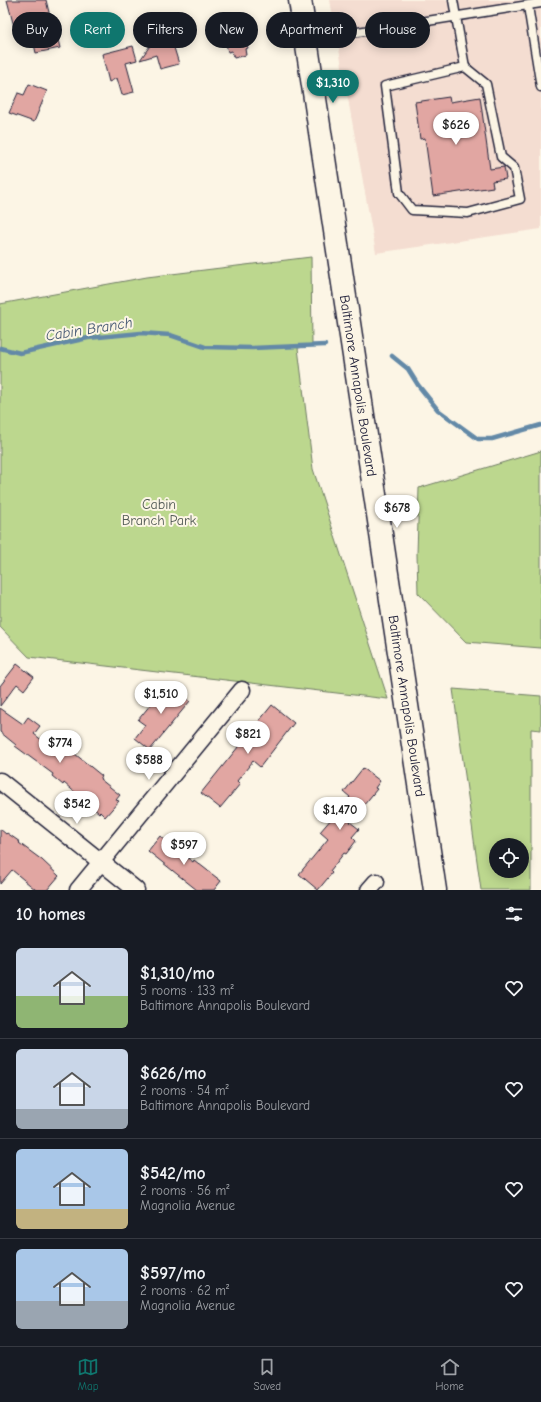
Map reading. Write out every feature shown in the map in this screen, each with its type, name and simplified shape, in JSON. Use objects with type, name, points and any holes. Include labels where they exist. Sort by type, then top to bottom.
[{"type":"main road","name":"Baltimore Annapolis Boulevard","points":[[300,0],[302,12]]},
{"type":"main road","name":"Baltimore Annapolis Boulevard","points":[[307,48],[435,890]]},
{"type":"street","points":[[78,890],[242,690]]},
{"type":"street","points":[[0,781],[136,890]]},
{"type":"lane","points":[[453,0],[465,67],[486,84],[501,157],[514,168],[520,199],[468,213],[412,210],[399,193],[385,86],[465,67]]},
{"type":"lane","points":[[357,33],[541,3]]},
{"type":"lane","points":[[528,6],[541,87]]},
{"type":"shaded area","points":[[330,0],[541,0],[541,229],[376,253],[339,48],[357,48],[357,12],[332,12]]},
{"type":"green space","name":"Cabin Branch Park","points":[[311,257],[312,346],[298,348],[313,469],[388,699],[29,657],[0,627],[0,304],[147,277]]},
{"type":"green space","points":[[541,451],[541,648],[466,642],[418,593],[417,554],[419,488]]},
{"type":"green space","points":[[453,689],[541,696],[541,730],[531,729],[531,890],[481,890]]},
{"type":"building","points":[[7,0],[46,0],[49,12],[12,12],[12,19]]},
{"type":"building","points":[[133,46],[137,60],[126,63],[134,92],[122,95],[117,78],[109,82],[102,54]]},
{"type":"building","points":[[35,48],[60,48],[36,53]]},
{"type":"building","points":[[148,48],[174,48],[179,64],[160,69],[156,55],[140,60]]},
{"type":"building","points":[[227,48],[248,48],[245,49],[246,55],[234,58],[232,51],[228,52]]},
{"type":"building","points":[[29,84],[47,91],[34,122],[9,113],[18,93],[24,95]]},
{"type":"building","points":[[449,97],[450,102],[480,97],[490,169],[504,167],[506,179],[492,181],[493,187],[433,196],[425,138],[420,139],[415,102]]},
{"type":"building","points":[[17,664],[34,677],[24,690],[17,684],[0,706],[0,686]]},
{"type":"building","points":[[168,683],[190,701],[150,750],[135,738],[145,725],[138,720]]},
{"type":"building","points":[[272,705],[294,723],[260,767],[253,761],[237,781],[240,784],[220,808],[201,793]]},
{"type":"building","points":[[0,708],[23,724],[28,717],[40,726],[34,734],[58,753],[64,745],[102,776],[100,779],[120,795],[116,800],[119,801],[105,817],[64,783],[63,785],[52,776],[53,774],[15,746],[16,745],[0,732]]},
{"type":"building","points":[[363,768],[380,781],[375,788],[377,789],[350,822],[359,829],[352,837],[356,841],[346,854],[344,853],[330,871],[332,873],[318,890],[299,874],[328,839],[320,832],[350,797],[344,792]]},
{"type":"building","points":[[0,829],[20,842],[19,843],[42,860],[59,876],[47,890],[36,890],[12,870],[0,884]]},
{"type":"building","points":[[160,836],[193,862],[194,860],[221,881],[214,890],[197,890],[148,851]]},
{"type":"waterway","name":"Cabin Branch","points":[[0,348],[20,353],[88,338],[141,333],[170,335],[205,347],[252,348],[325,345]]},
{"type":"waterway","name":"Cabin Branch","points":[[392,356],[408,369],[418,385],[438,410],[478,439],[492,439],[541,425]]}]
